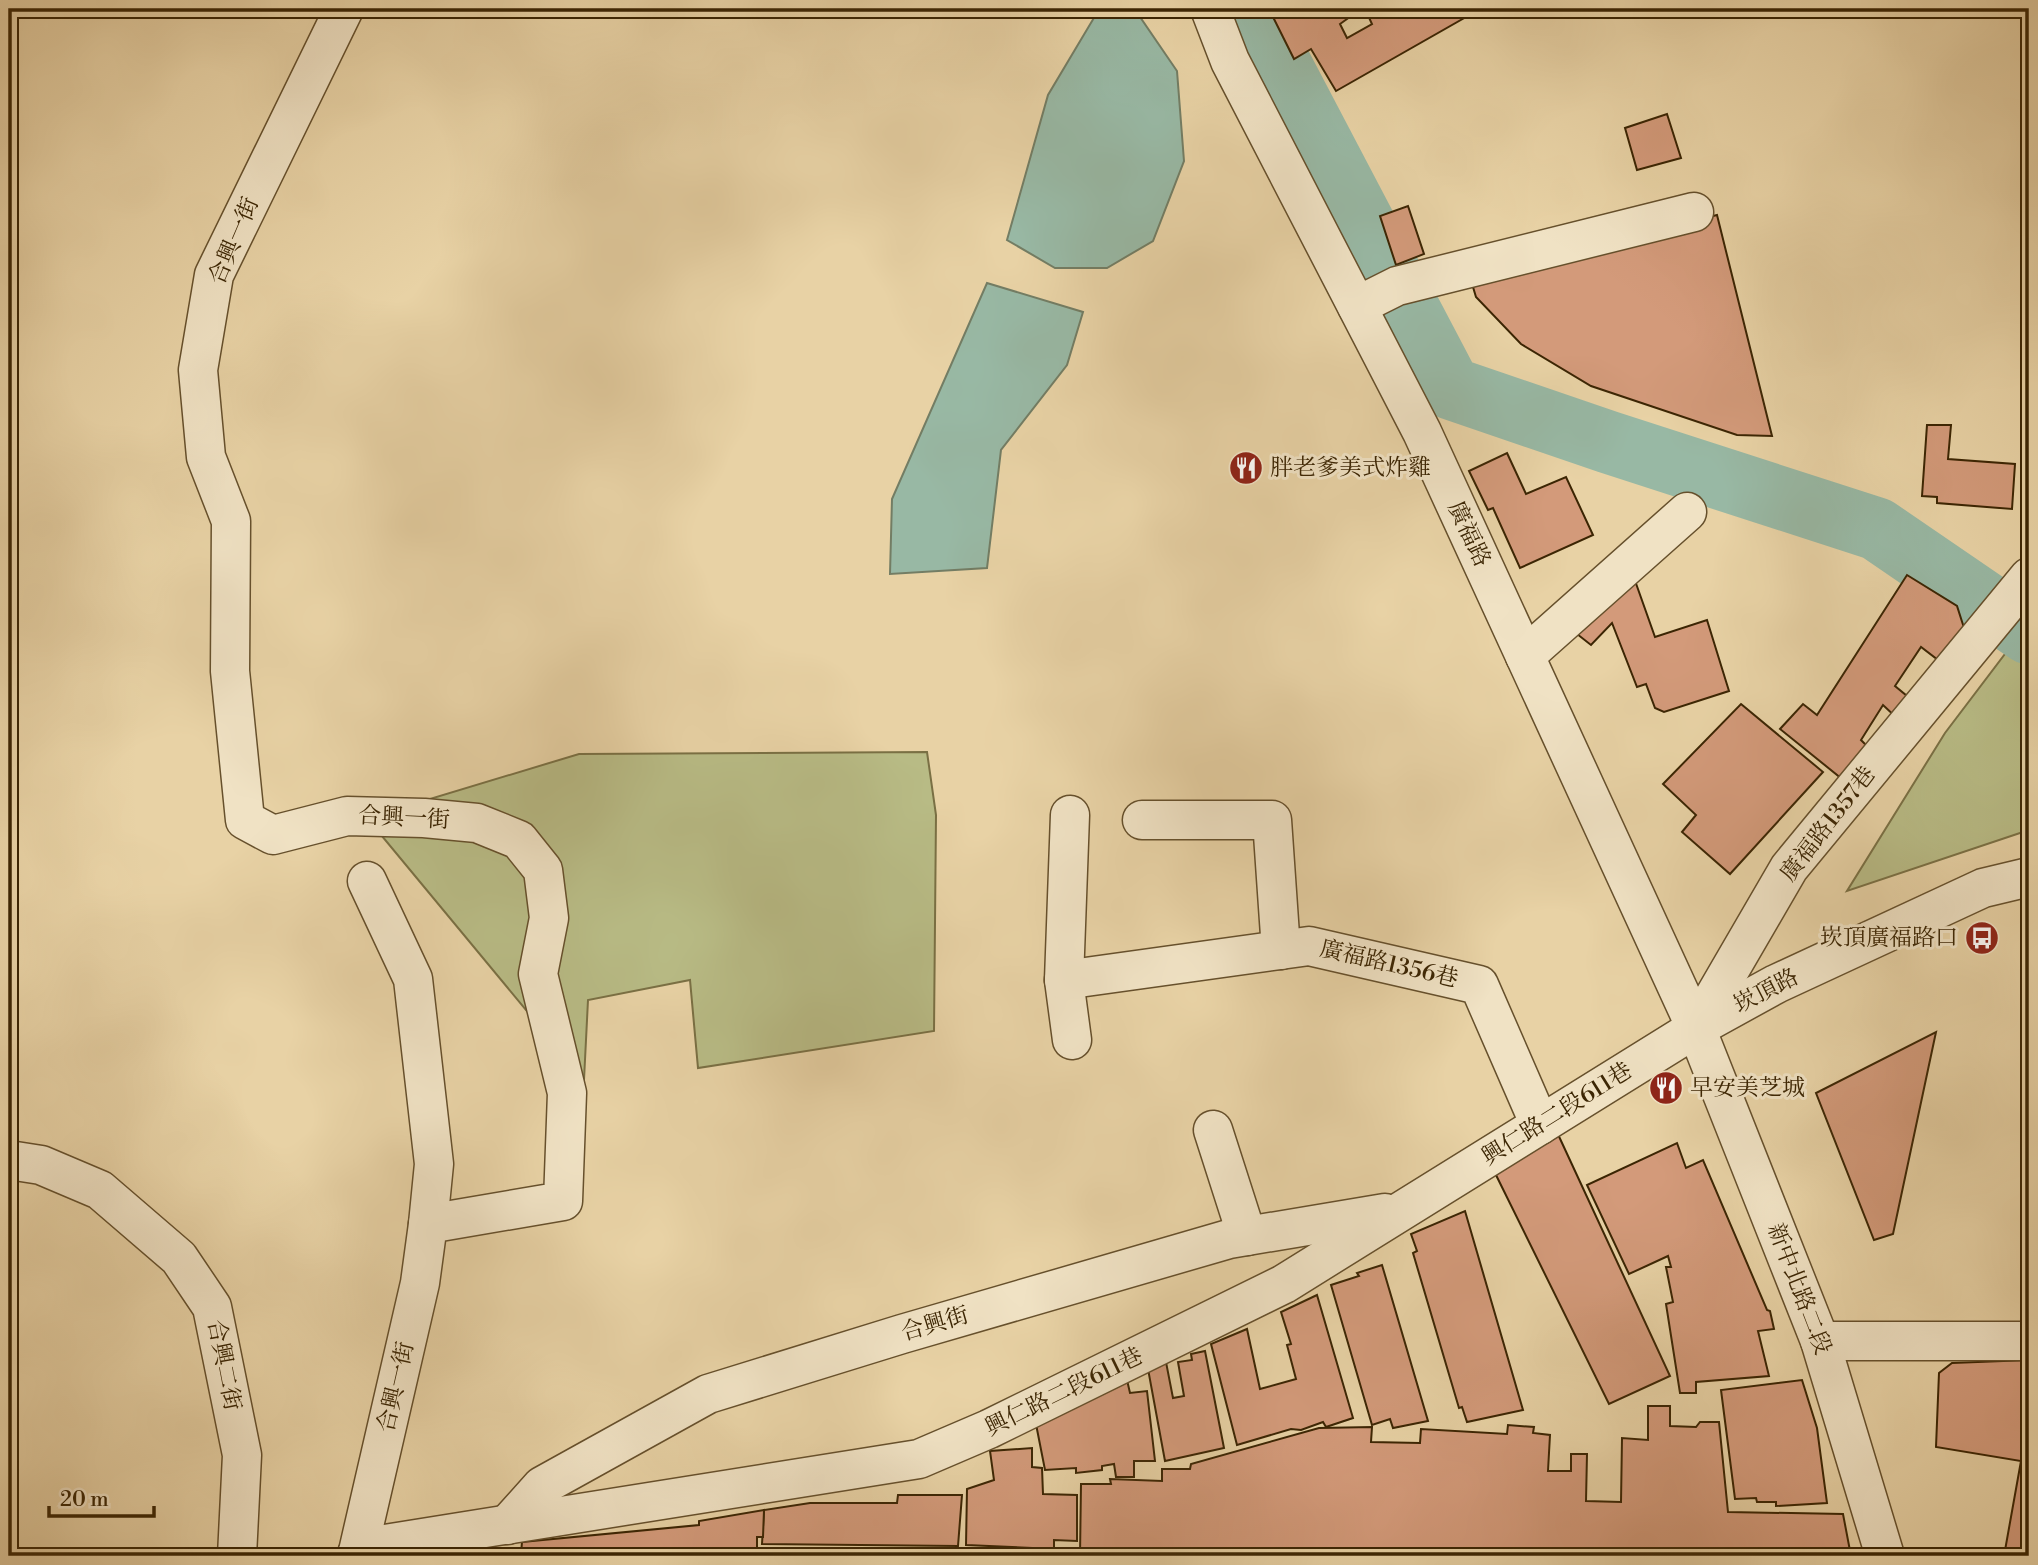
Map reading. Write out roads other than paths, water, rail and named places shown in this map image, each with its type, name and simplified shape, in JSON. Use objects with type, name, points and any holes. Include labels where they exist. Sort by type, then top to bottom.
[{"type":"street","name":"合興一街","points":[[344,9],[214,275],[198,370],[206,457],[231,521],[230,671],[245,820],[273,835],[347,816],[424,818],[477,823],[519,840],[543,870],[549,918],[538,974],[567,1093],[563,1201],[428,1224],[420,1283],[357,1556]]},
{"type":"street","name":"廣福路","points":[[1210,9],[1230,61],[1422,432],[1696,1028]]},
{"type":"street","points":[[1357,306],[1397,286],[1693,212]]},
{"type":"street","points":[[1525,656],[1686,512]]},
{"type":"street","name":"廣福路1357巷","points":[[1696,1028],[1789,868],[2029,577]]},
{"type":"street","points":[[1070,815],[1064,980],[1072,1040]]},
{"type":"street","points":[[1142,820],[1272,820],[1281,950]]},
{"type":"street","name":"崁頂路","points":[[1696,1028],[1776,984],[1983,888],[2029,877]]},
{"type":"street","points":[[367,881],[413,979],[434,1164],[428,1224]]},
{"type":"street","name":"廣福路1356巷","points":[[1064,980],[1309,946],[1479,985],[1540,1125]]},
{"type":"street","name":"興仁路二段611巷","points":[[357,1556],[385,1544],[919,1459],[989,1429],[1284,1284],[1696,1028]]},
{"type":"street","name":"新中北路二段","points":[[1696,1028],[1820,1341],[1885,1556]]},
{"type":"street","points":[[1213,1130],[1247,1236]]},
{"type":"street","name":"合興二街","points":[[9,1160],[41,1165],[100,1189],[180,1258],[212,1307],[242,1455],[237,1556]]},
{"type":"street","name":"合興街","points":[[507,1525],[542,1486],[708,1394],[902,1334],[1229,1239],[1401,1210]]},
{"type":"street","points":[[1820,1341],[2029,1341]]},
{"type":"waterway","points":[[1251,9],[1450,388],[1877,529],[2029,633]]},
{"type":"place","name":"胖老爹美式炸雞","points":[[1246,468]]},
{"type":"place","name":"崁頂廣福路口","points":[[1982,938]]},
{"type":"place","name":"早安美芝城","points":[[1666,1088]]}]
